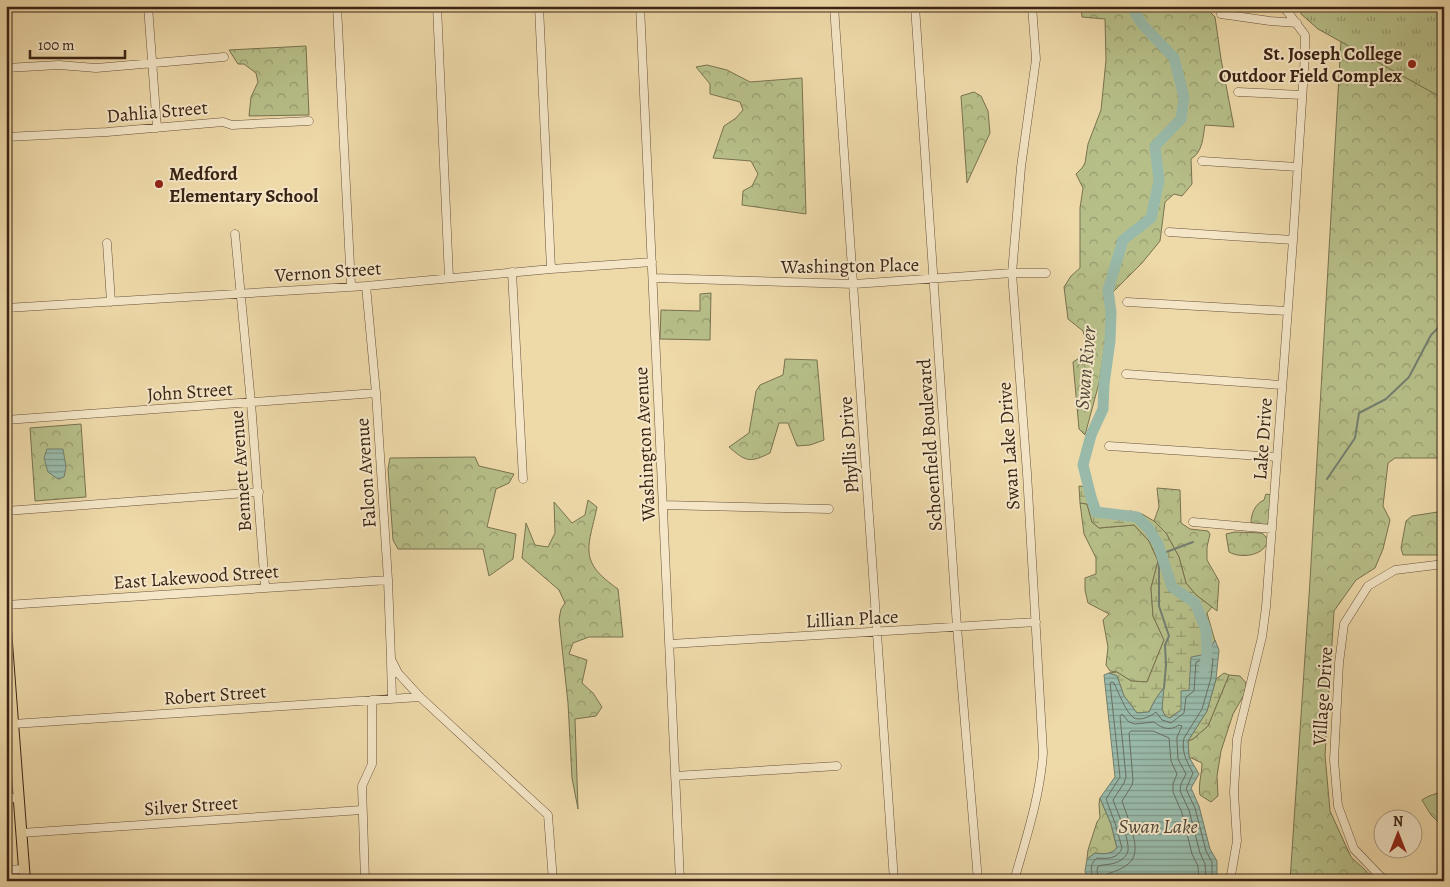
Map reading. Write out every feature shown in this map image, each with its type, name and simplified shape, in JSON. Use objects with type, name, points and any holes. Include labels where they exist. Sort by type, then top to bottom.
[{"type":"main road","points":[[6,630],[8,694],[13,724],[25,881]]},
{"type":"street","points":[[148,6],[157,128]]},
{"type":"street","points":[[337,6],[350,286]]},
{"type":"street","points":[[437,6],[449,278]]},
{"type":"street","points":[[539,6],[551,269]]},
{"type":"street","name":"Washington Avenue","points":[[640,6],[680,881]]},
{"type":"street","name":"Phyllis Drive","points":[[834,6],[894,881]]},
{"type":"street","name":"Schoenfield Boulevard","points":[[915,6],[957,627],[978,881]]},
{"type":"street","name":"Swan Lake Drive","points":[[1014,881],[1038,797],[1043,753],[1012,273],[1021,167],[1036,59],[1032,6]]},
{"type":"street","name":"Lake Drive","points":[[1230,881],[1237,841],[1234,792],[1237,739],[1262,637],[1266,607],[1306,35],[1297,22],[1281,6]]},
{"type":"street","points":[[1221,14],[1270,22],[1297,22]]},
{"type":"street","points":[[6,68],[59,65],[96,68],[224,57]]},
{"type":"street","points":[[1238,92],[1302,95]]},
{"type":"street","name":"Dahlia Street","points":[[6,137],[223,122],[232,125],[309,120]]},
{"type":"street","points":[[1202,161],[1297,167]]},
{"type":"street","points":[[1169,232],[1293,240]]},
{"type":"street","name":"Bennett Avenue","points":[[235,234],[251,403],[265,587]]},
{"type":"street","points":[[107,243],[111,302]]},
{"type":"street","name":"Vernon Street","points":[[6,308],[366,286],[512,272],[652,262]]},
{"type":"street","points":[[512,272],[523,478]]},
{"type":"street","name":"Washington Place","points":[[653,278],[854,284],[1012,273],[1046,273]]},
{"type":"street","name":"Falcon Avenue","points":[[366,286],[376,393],[388,580],[392,699]]},
{"type":"street","points":[[1127,302],[1287,312]]},
{"type":"street","points":[[1126,374],[1282,385]]},
{"type":"street","name":"John Street","points":[[6,420],[376,393]]},
{"type":"street","points":[[1109,446],[1277,457]]},
{"type":"street","points":[[6,511],[258,492]]},
{"type":"street","points":[[664,505],[829,508]]},
{"type":"street","points":[[1193,522],[1272,529]]},
{"type":"street","name":"Village Drive","points":[[1385,881],[1354,849],[1338,806],[1334,760],[1339,662],[1344,624],[1368,586],[1395,570],[1444,564]]},
{"type":"street","name":"East Lakewood Street","points":[[6,605],[388,580]]},
{"type":"street","name":"Lillian Place","points":[[670,644],[1036,622]]},
{"type":"street","name":"Falcon Avenue","points":[[391,659],[398,673],[420,698],[548,815],[553,881]]},
{"type":"street","name":"Robert Street","points":[[13,724],[420,698]]},
{"type":"street","points":[[365,881],[362,786],[372,764],[372,700]]},
{"type":"street","points":[[675,776],[837,766]]},
{"type":"street","points":[[6,797],[19,799]]},
{"type":"street","name":"Silver Street","points":[[21,833],[362,810]]},
{"type":"street","points":[[6,870],[24,869]]},
{"type":"green space","points":[[1081,6],[1204,6],[1215,17],[1234,127],[1205,125],[1200,148],[1191,159],[1192,184],[1182,196],[1174,194],[1165,202],[1160,241],[1142,263],[1113,292],[1099,383],[1085,435],[1079,429],[1073,362],[1089,352],[1083,331],[1068,319],[1064,287],[1071,276],[1080,268],[1080,208],[1083,188],[1076,174],[1085,163],[1088,144],[1101,110],[1106,60],[1105,19],[1082,17]]},
{"type":"green space","name":"St. Joseph College Outdoor Field Complex","points":[[1302,6],[1444,6],[1444,99],[1318,29],[1301,14]]},
{"type":"green space","points":[[1341,41],[1444,51],[1444,458],[1395,458],[1388,463],[1383,506],[1390,520],[1383,549],[1375,568],[1356,580],[1334,611],[1325,755],[1330,811],[1351,857],[1377,881],[1290,881],[1310,581]]},
{"type":"green space","points":[[306,46],[309,115],[249,116],[251,97],[258,82],[256,73],[244,64],[238,64],[229,50]]},
{"type":"green space","points":[[707,65],[727,70],[750,82],[802,78],[806,214],[742,205],[743,191],[752,186],[758,174],[751,161],[713,158],[724,126],[736,118],[743,110],[740,102],[710,94],[710,84],[696,67]]},
{"type":"green space","points":[[974,92],[981,96],[988,111],[990,133],[967,183],[961,96]]},
{"type":"green space","points":[[711,293],[710,340],[660,339],[661,310],[700,311],[700,294]]},
{"type":"green space","points":[[785,359],[817,360],[824,440],[810,445],[797,446],[788,423],[779,423],[770,453],[753,459],[744,458],[729,447],[749,433],[756,391],[760,385],[783,375]]},
{"type":"green space","points":[[81,424],[86,497],[35,501],[30,428]]},
{"type":"green space","points":[[475,457],[479,466],[514,474],[509,483],[496,489],[487,527],[516,534],[513,559],[489,576],[483,549],[398,549],[393,540],[388,469],[390,458]]},
{"type":"green space","points":[[1079,486],[1088,487],[1094,505],[1099,509],[1121,512],[1131,511],[1142,514],[1154,521],[1166,533],[1179,557],[1186,583],[1196,595],[1212,607],[1207,613],[1215,641],[1181,710],[1169,718],[1165,716],[1162,709],[1163,689],[1149,712],[1137,713],[1124,696],[1117,676],[1109,673],[1117,672],[1131,681],[1147,682],[1164,640],[1153,616],[1151,588],[1158,561],[1149,541],[1134,525],[1099,528],[1092,522],[1087,504],[1080,503]]},
{"type":"green space","points":[[1157,488],[1180,490],[1181,523],[1190,529],[1208,531],[1210,534],[1207,560],[1219,581],[1217,611],[1196,595],[1186,583],[1179,557],[1166,533],[1154,521],[1159,507]]},
{"type":"green space","points":[[1266,494],[1271,495],[1269,522],[1266,525],[1251,523],[1254,510],[1264,500]]},
{"type":"green space","points":[[588,500],[597,507],[589,544],[591,562],[605,579],[618,589],[623,637],[589,637],[573,643],[569,654],[587,660],[582,683],[593,693],[602,707],[596,716],[575,719],[578,809],[572,778],[568,703],[559,619],[561,609],[565,603],[559,590],[522,558],[526,523],[535,545],[548,547],[555,533],[554,502],[572,523],[585,515]]},
{"type":"green space","points":[[1080,503],[1087,504],[1092,522],[1099,528],[1134,525],[1149,541],[1158,561],[1151,588],[1153,616],[1164,640],[1147,682],[1131,681],[1117,672],[1110,671],[1106,665],[1108,647],[1103,620],[1109,614],[1088,603],[1085,578],[1096,574],[1096,558],[1084,534]]},
{"type":"green space","points":[[1444,511],[1444,555],[1403,555],[1401,548],[1406,521],[1412,516]]},
{"type":"green space","points":[[1235,532],[1262,533],[1268,539],[1263,549],[1258,552],[1246,555],[1234,554],[1229,552],[1226,534]]},
{"type":"green space","points":[[1224,673],[1229,675],[1208,726],[1188,741],[1207,711],[1216,679]]},
{"type":"green space","points":[[1229,675],[1240,676],[1246,683],[1245,693],[1233,714],[1221,751],[1217,776],[1218,796],[1211,802],[1200,795],[1202,763],[1189,757],[1188,741],[1208,726]]},
{"type":"green space","points":[[1444,791],[1443,827],[1431,815],[1422,800]]},
{"type":"green space","points":[[1100,798],[1111,824],[1117,848],[1110,853],[1095,853],[1087,859],[1088,850],[1100,818]]},
{"type":"water","points":[[47,449],[63,449],[66,467],[64,477],[58,479],[48,472],[44,458]]},
{"type":"water","name":"Swan Lake","points":[[1215,640],[1219,650],[1216,679],[1207,711],[1188,741],[1189,757],[1199,774],[1191,788],[1199,806],[1210,849],[1217,861],[1217,881],[1088,881],[1085,871],[1087,859],[1095,853],[1110,853],[1117,848],[1111,824],[1100,798],[1115,777],[1104,675],[1109,673],[1117,676],[1124,696],[1137,713],[1149,712],[1164,687],[1162,709],[1165,716],[1170,718],[1181,710],[1181,691],[1189,690],[1191,657],[1207,654]]},
{"type":"waterway","name":"Swan River","points":[[1131,6],[1142,24],[1174,58],[1184,97],[1181,119],[1155,146],[1159,181],[1151,218],[1123,240],[1108,290],[1111,312],[1110,341],[1104,384],[1103,409],[1091,435],[1083,465],[1096,512],[1137,517],[1149,529],[1158,544],[1172,587],[1195,603],[1206,630],[1207,654],[1204,669]]},
{"type":"waterway","points":[[1327,479],[1355,438],[1359,413],[1386,399],[1409,377],[1431,335],[1444,322]]},
{"type":"waterway","points":[[1164,688],[1165,645],[1169,636],[1159,606],[1159,560],[1161,554],[1193,542]]},
{"type":"place","name":"St. Joseph College Outdoor Field Complex","points":[[1412,64]]},
{"type":"place","name":"Medford Elementary School","points":[[159,184]]}]
